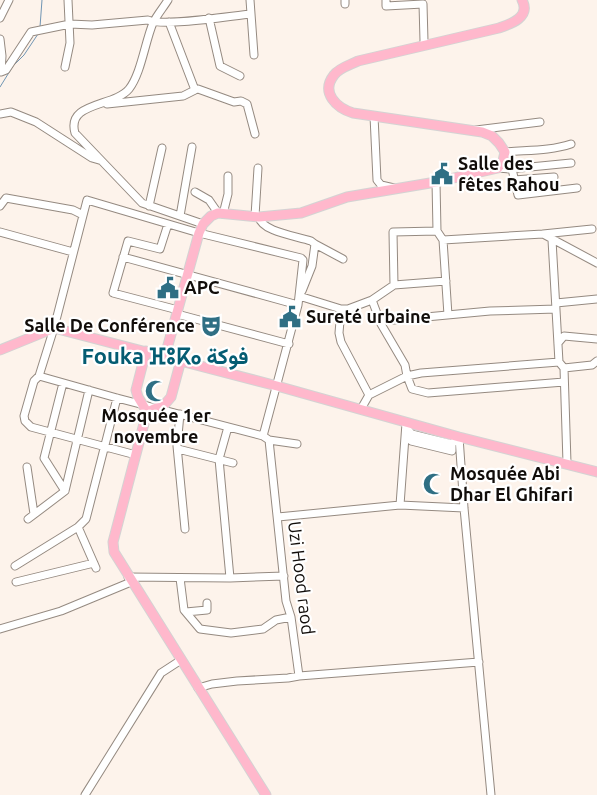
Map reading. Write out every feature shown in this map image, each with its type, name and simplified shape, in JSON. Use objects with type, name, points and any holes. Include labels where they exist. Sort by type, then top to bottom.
[{"type":"main road","points":[[165,356],[199,233],[203,224],[211,216],[221,213],[257,217],[300,213],[347,197],[436,182],[498,168],[503,161],[505,152],[492,136],[473,131],[342,110],[334,103],[329,89],[333,76],[338,70],[358,61],[508,25],[522,16],[524,4],[522,0]]},
{"type":"main road","points":[[0,350],[54,328],[181,360],[360,409],[455,441],[567,463],[597,472]]},
{"type":"main road","points":[[146,351],[136,390],[141,404],[147,412]]},
{"type":"main road","points":[[147,412],[165,404],[171,398],[181,360]]},
{"type":"main road","points":[[147,412],[112,542],[114,552],[266,795]]},
{"type":"street","points":[[0,18],[9,0]]},
{"type":"street","points":[[65,67],[70,44],[68,0]]},
{"type":"street","points":[[168,0],[154,22],[129,89],[123,94],[78,114],[74,118],[73,125],[75,133],[142,204],[203,224]]},
{"type":"street","points":[[250,0],[254,55]]},
{"type":"street","points":[[386,0],[386,6],[423,4],[424,41]]},
{"type":"street","points":[[0,39],[1,72],[6,70],[31,32],[70,24],[92,25],[148,20],[168,22],[251,14]]},
{"type":"street","points":[[209,18],[220,66],[240,76]]},
{"type":"street","points":[[168,22],[195,90]]},
{"type":"street","points":[[99,104],[183,96],[195,90],[205,91],[234,102],[247,104],[255,134]]},
{"type":"street","points":[[0,114],[11,112],[36,122],[92,158],[102,161]]},
{"type":"street","points":[[374,116],[377,180],[381,185],[397,189]]},
{"type":"street","points":[[473,131],[481,128],[540,122]]},
{"type":"street","points":[[505,152],[544,148],[557,149],[571,144]]},
{"type":"street","points":[[180,216],[192,147]]},
{"type":"street","points":[[149,206],[162,148]]},
{"type":"street","points":[[498,168],[512,169],[571,163]]},
{"type":"street","points":[[258,168],[257,217],[260,222],[268,228],[311,240],[343,259]]},
{"type":"street","points":[[512,169],[518,195],[577,188]]},
{"type":"street","points":[[196,192],[210,200],[221,213],[228,194],[228,176]]},
{"type":"street","points":[[514,180],[554,178]]},
{"type":"street","points":[[436,182],[438,230],[443,240],[448,315]]},
{"type":"street","points":[[0,206],[6,198],[73,210],[83,215]]},
{"type":"street","points":[[136,455],[31,427],[25,421],[24,416],[34,381],[39,376],[54,328],[86,200],[199,233]]},
{"type":"street","points":[[168,224],[160,249],[128,241],[112,293],[289,344]]},
{"type":"street","points":[[443,240],[592,229]]},
{"type":"street","points":[[394,285],[394,232],[438,230]]},
{"type":"street","points":[[0,232],[73,252]]},
{"type":"street","name":"Uzi Hood raod","points":[[199,233],[303,260],[298,305],[266,438],[278,517],[286,601],[291,617],[299,676]]},
{"type":"street","points":[[543,234],[597,263]]},
{"type":"street","points":[[552,240],[559,362],[564,368],[567,463]]},
{"type":"street","points":[[315,244],[312,266],[299,296],[341,309],[348,309],[372,300],[394,285],[446,281]]},
{"type":"street","points":[[123,257],[298,305]]},
{"type":"street","points":[[379,317],[394,320],[556,306],[597,298]]},
{"type":"street","points":[[372,300],[405,365],[412,389],[428,393],[564,382]]},
{"type":"street","points":[[341,309],[339,333],[341,342],[369,395]]},
{"type":"street","points":[[558,343],[564,336],[597,338]]},
{"type":"street","points":[[564,368],[592,365],[597,361]]},
{"type":"street","points":[[360,409],[369,395],[407,376],[420,373],[559,362]]},
{"type":"street","points":[[39,376],[266,438],[297,444]]},
{"type":"street","points":[[63,383],[44,458],[65,491]]},
{"type":"street","points":[[27,468],[31,516],[65,491],[89,390]]},
{"type":"street","points":[[15,566],[78,527],[86,520],[117,398]]},
{"type":"street","points":[[180,414],[178,449],[185,529]]},
{"type":"street","points":[[406,425],[412,434],[411,441],[452,451],[455,441]]},
{"type":"street","points":[[400,505],[406,425]]},
{"type":"street","points":[[228,427],[219,459],[230,578]]},
{"type":"street","points":[[455,441],[464,508],[491,795]]},
{"type":"street","points":[[178,449],[233,463]]},
{"type":"street","points":[[278,517],[400,505],[464,508]]},
{"type":"street","points":[[16,582],[95,565],[78,527]]},
{"type":"street","points":[[0,629],[62,611],[130,580],[284,576]]},
{"type":"street","points":[[180,578],[184,610],[200,629],[231,633],[263,629],[276,620],[291,617]]},
{"type":"street","points":[[186,612],[207,610],[207,603]]},
{"type":"street","points":[[85,795],[161,673],[181,660]]},
{"type":"street","points":[[198,688],[212,684],[238,681],[479,662]]},
{"type":"waterway","points":[[40,27],[42,0]]},
{"type":"waterway","points":[[0,87],[13,66],[24,55],[38,34]]},
{"type":"place","name":"Salle des fêtes Rahou","points":[[442,174]]},
{"type":"place","name":"APC","points":[[168,288]]},
{"type":"place","name":"Sureté urbaine","points":[[290,317]]},
{"type":"place","name":"Salle De Conférence","points":[[211,326]]},
{"type":"place","name":"Mosquée 1er novembre","points":[[156,391]]},
{"type":"place","name":"Mosquée Abi Dhar El Ghifari","points":[[434,484]]},
{"type":"district","name":"Fouka ⴼⵓⴽⴰ فوكة","points":[[165,356]]}]
